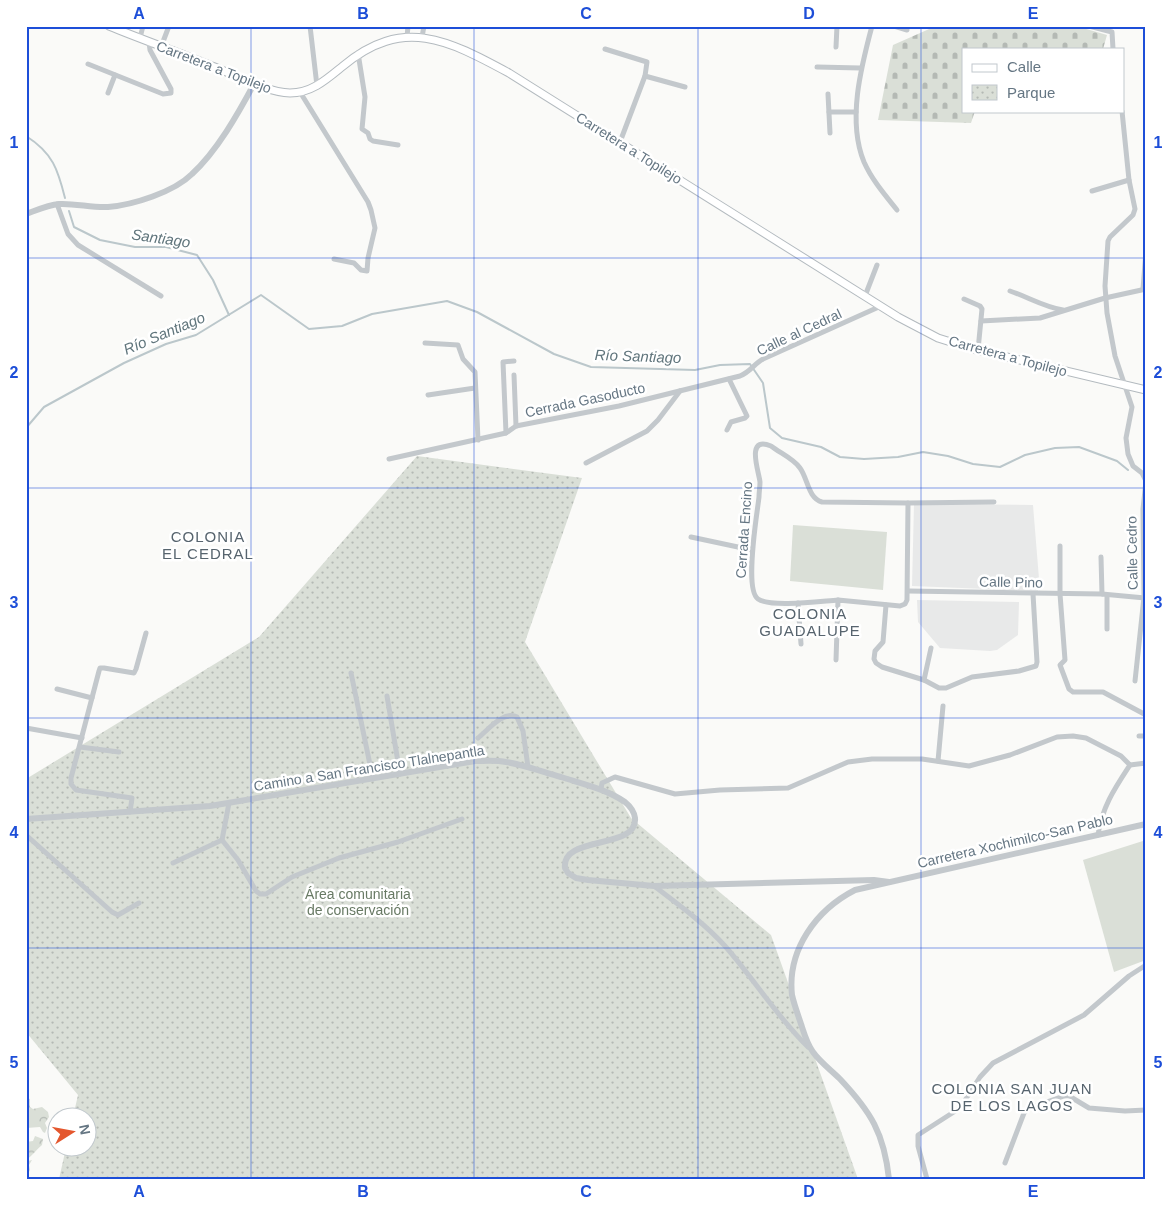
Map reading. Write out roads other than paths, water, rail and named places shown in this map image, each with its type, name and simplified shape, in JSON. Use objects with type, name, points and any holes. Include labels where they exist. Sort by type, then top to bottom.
[{"type":"main road","name":"Carretera a Topilejo","points":[[109,26],[254,84],[280,92],[300,92],[317,86],[358,53],[382,42],[407,37],[422,37],[446,42],[476,55],[509,73],[881,306],[938,338],[978,350],[1146,390]]},
{"type":"street","points":[[140,38],[143,26]]},
{"type":"street","points":[[161,46],[168,26]]},
{"type":"street","points":[[310,26],[317,86]]},
{"type":"street","points":[[407,37],[408,26]]},
{"type":"street","points":[[422,37],[424,26]]},
{"type":"street","points":[[836,47],[837,26]]},
{"type":"street","points":[[872,26],[860,68],[856,112],[858,137],[865,163],[877,185],[897,210]]},
{"type":"street","points":[[894,26],[907,30]]},
{"type":"street","points":[[1089,26],[1112,32],[1113,48]]},
{"type":"street","points":[[88,64],[163,94],[171,93],[169,85],[150,50],[149,42]]},
{"type":"street","points":[[605,49],[645,60],[648,66],[620,142]]},
{"type":"street","points":[[358,53],[365,97],[362,129],[367,132],[373,141],[398,145]]},
{"type":"street","points":[[817,67],[860,68]]},
{"type":"street","points":[[108,93],[115,75]]},
{"type":"street","points":[[645,76],[685,87]]},
{"type":"street","points":[[26,214],[57,204],[99,207],[118,206],[139,201],[180,183],[191,176],[209,155],[254,84]]},
{"type":"street","points":[[300,92],[368,202],[375,228],[368,258],[368,271],[361,270],[354,263],[334,259]]},
{"type":"street","points":[[828,94],[830,132]]},
{"type":"street","points":[[829,112],[856,112]]},
{"type":"street","points":[[1092,191],[1129,180],[1122,112]]},
{"type":"street","name":"Calle Cedro","points":[[1129,180],[1135,209],[1133,215],[1108,241],[1105,298],[1110,334],[1132,407],[1126,438],[1128,454],[1133,466],[1142,473],[1146,481],[1144,509],[1145,598],[1135,680]]},
{"type":"street","points":[[57,204],[68,234],[78,244],[161,296]]},
{"type":"street","points":[[981,321],[1040,318],[1105,298],[1144,289],[1146,251]]},
{"type":"street","points":[[865,296],[876,265]]},
{"type":"street","points":[[1010,290],[1042,305],[1065,311]]},
{"type":"street","points":[[964,299],[980,306],[982,309],[978,350]]},
{"type":"street","name":"Calle al Cedral","points":[[729,379],[747,373],[758,363],[881,306]]},
{"type":"street","points":[[425,343],[458,345],[463,359],[475,372],[478,440]]},
{"type":"street","points":[[506,433],[503,362],[514,361]]},
{"type":"street","points":[[514,375],[516,426]]},
{"type":"street","points":[[727,430],[731,422],[747,416],[729,379]]},
{"type":"street","name":"Cerrada Gasoducto","points":[[389,459],[506,433],[516,426],[618,406],[729,379]]},
{"type":"street","points":[[428,395],[475,388]]},
{"type":"street","points":[[586,464],[647,431],[658,420],[680,390]]},
{"type":"street","name":"Cerrada Encino","points":[[798,603],[771,603],[759,600],[751,587],[752,550],[760,482],[754,455],[756,448],[766,444],[795,463],[801,469],[817,500],[908,503]]},
{"type":"street","points":[[801,644],[798,603],[838,600],[900,606],[905,604],[908,591],[908,503],[994,502]]},
{"type":"street","points":[[691,537],[752,550]]},
{"type":"street","points":[[1060,546],[1060,594],[1064,660],[1060,665],[1069,689],[1073,692],[1103,692],[1146,715]]},
{"type":"street","points":[[1101,557],[1107,629]]},
{"type":"street","name":"Calle Pino","points":[[908,591],[1105,594],[1145,598]]},
{"type":"street","points":[[886,605],[883,642],[875,651],[874,659],[876,663],[882,667],[924,680],[939,688],[946,688],[972,677],[1019,672],[1036,666],[1034,594]]},
{"type":"street","points":[[836,660],[838,600]]},
{"type":"street","points":[[130,812],[132,798],[76,790],[73,788],[71,778],[100,668],[134,673],[146,633]]},
{"type":"street","points":[[924,680],[931,648]]},
{"type":"street","points":[[351,673],[373,779]]},
{"type":"street","points":[[57,690],[92,698]]},
{"type":"street","points":[[387,696],[400,774]]},
{"type":"street","points":[[938,761],[943,706]]},
{"type":"street","points":[[478,738],[505,716],[513,715],[517,717],[523,731],[528,767]]},
{"type":"street","points":[[26,728],[82,738]]},
{"type":"street","points":[[601,789],[602,783],[615,777],[675,794],[720,790],[788,788],[848,762],[872,759],[938,761],[969,766],[1010,755],[1057,737],[1073,736],[1086,738],[1121,756],[1130,765],[1146,764]]},
{"type":"street","points":[[1139,736],[1146,736]]},
{"type":"street","points":[[80,747],[119,752]]},
{"type":"street","name":"Camino a San Francisco Tlalnepantla","points":[[26,819],[210,806],[475,761],[499,761],[528,767],[601,789],[625,802],[630,807],[635,818],[632,830],[579,849],[566,858],[564,868],[576,878],[654,886],[874,880],[890,882]]},
{"type":"street","points":[[1098,835],[1110,795],[1130,765]]},
{"type":"street","points":[[229,803],[222,840],[238,860],[256,891],[260,894],[266,894],[292,876],[339,858],[398,842],[462,819]]},
{"type":"street","name":"Carretera Xochimilco-San Pablo","points":[[812,1051],[797,1014],[792,995],[794,966],[812,923],[842,897],[855,890],[1146,824]]},
{"type":"street","points":[[26,835],[112,912],[118,915],[138,903]]},
{"type":"street","points":[[173,863],[222,840]]},
{"type":"street","points":[[654,886],[689,912],[724,946],[789,1028],[857,1099],[876,1125],[886,1154],[889,1179]]},
{"type":"street","points":[[927,1179],[918,1146],[918,1135],[960,1108],[980,1077],[993,1063],[1084,1015],[1129,976],[1146,965]]},
{"type":"street","points":[[1005,1163],[1024,1113],[1029,1108],[1069,1096],[1089,1108],[1125,1111],[1146,1110]]},
{"type":"waterway","name":"Santiago","points":[[26,136],[35,142],[53,163],[65,198]]},
{"type":"waterway","name":"Santiago","points":[[69,211],[74,227],[100,240],[135,247],[166,247],[197,255],[213,280],[229,315]]},
{"type":"waterway","name":"Río Santiago","points":[[26,428],[44,407],[124,363],[166,344],[196,335],[261,295],[309,329],[342,326],[372,314],[447,301],[477,312],[554,354],[591,367],[695,370],[720,365],[750,364],[763,383],[770,428],[782,438],[821,447],[840,457],[864,459],[898,457],[923,452],[948,456],[973,464],[1000,467],[1025,455],[1055,448],[1079,447],[1117,461],[1128,470]]},
{"type":"district","name":"COLONIA EL CEDRAL","points":[[208,544]]},
{"type":"district","name":"COLONIA GUADALUPE","points":[[810,622]]},
{"type":"district","name":"COLONIA SAN JUAN DE LOS LAGOS","points":[[1012,1096]]},
{"type":"park label","name":"Área comunitaria de conservación","points":[[358,902]]}]
